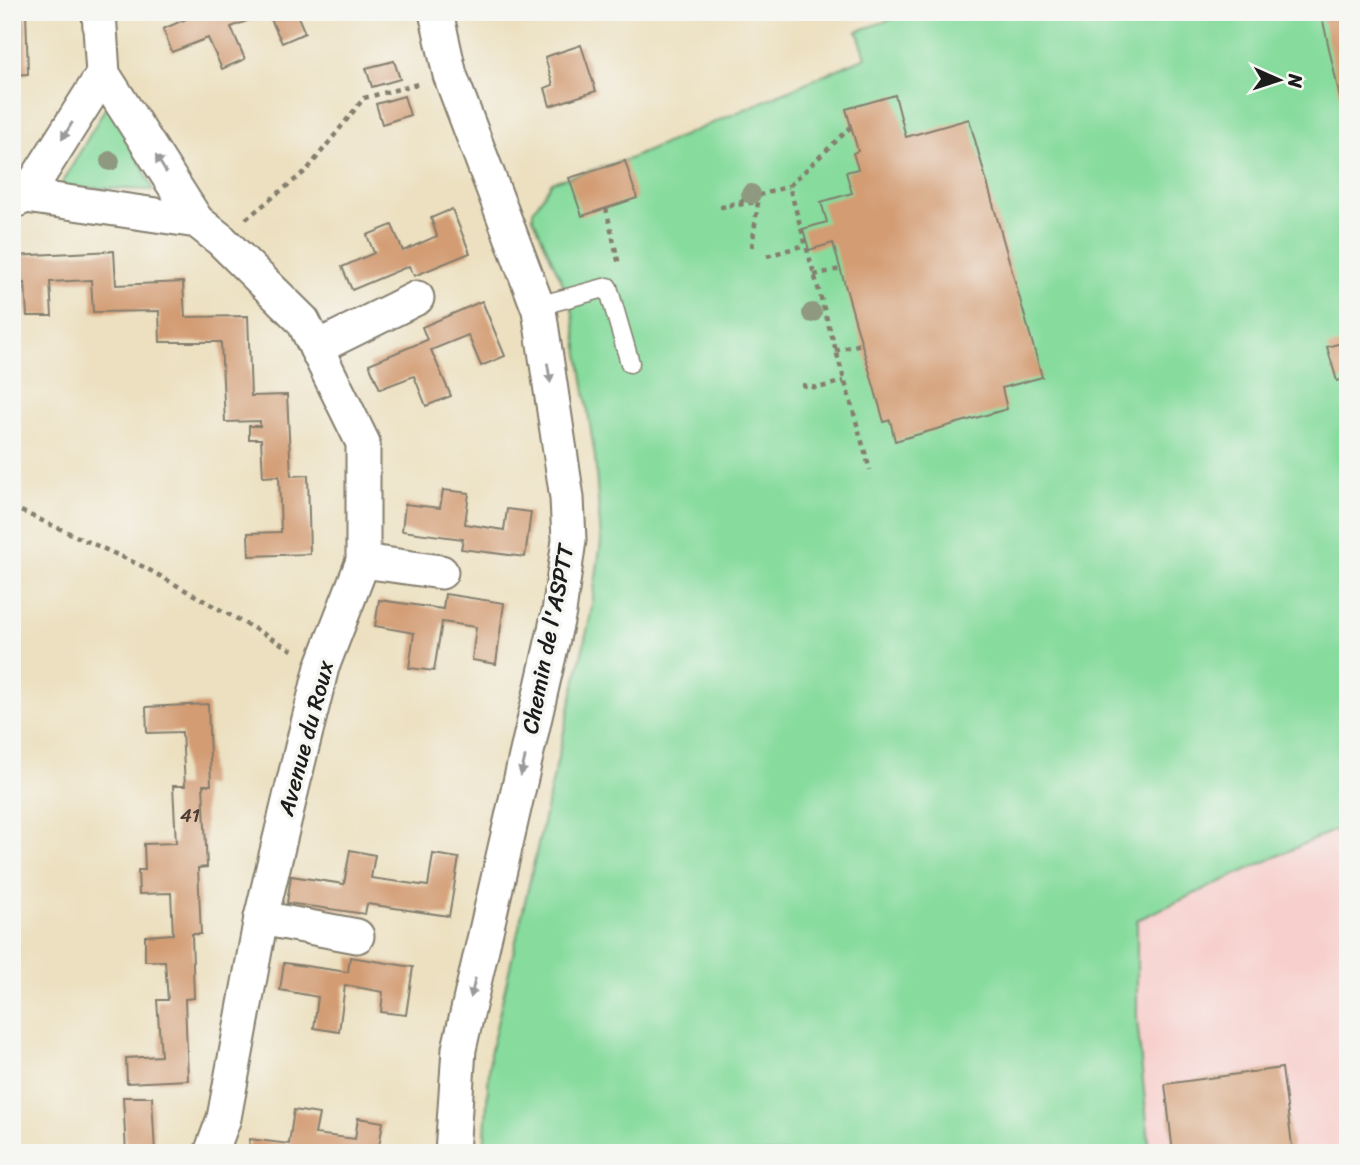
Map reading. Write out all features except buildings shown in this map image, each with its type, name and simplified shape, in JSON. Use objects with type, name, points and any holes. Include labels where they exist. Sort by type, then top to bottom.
[{"type":"street","name":"Avenue du Roux","points":[[99,12],[103,74],[209,231],[303,321],[363,443],[363,561],[322,667],[261,918],[224,1118],[211,1153]]},
{"type":"street","name":"Chemin de l'ASPTT","points":[[436,12],[450,75],[538,306],[563,461],[569,540],[559,612],[459,1049],[452,1153]]},
{"type":"street","points":[[103,74],[19,199],[209,231]]},
{"type":"street","points":[[316,348],[417,298]]},
{"type":"street","points":[[363,561],[441,572]]},
{"type":"street","points":[[261,918],[357,936]]},
{"type":"lane","points":[[538,306],[608,287],[630,363]]},
{"type":"path","points":[[209,231],[307,170],[363,98],[450,75]]},
{"type":"path","points":[[752,247],[758,202],[722,206],[789,186],[851,127]]},
{"type":"path","points":[[789,186],[870,470]]},
{"type":"path","points":[[606,208],[620,269]]},
{"type":"path","points":[[767,256],[805,244]]},
{"type":"path","points":[[814,275],[840,269]]},
{"type":"path","points":[[835,351],[862,344]]},
{"type":"path","points":[[802,386],[818,388],[844,381]]},
{"type":"path","points":[[12,506],[144,567],[322,667]]},
{"type":"shaded area","points":[[1348,824],[1348,1153],[1150,1153],[1137,1019],[1137,919]]},
{"type":"green space","points":[[913,12],[1348,12],[1348,824],[1137,920],[1137,1019],[1150,1153],[484,1153],[490,1054],[590,618],[601,542],[595,457],[571,302],[533,218],[533,211],[552,182],[629,159],[866,57],[857,31]]},
{"type":"green space","points":[[111,98],[153,190],[60,187]]}]
